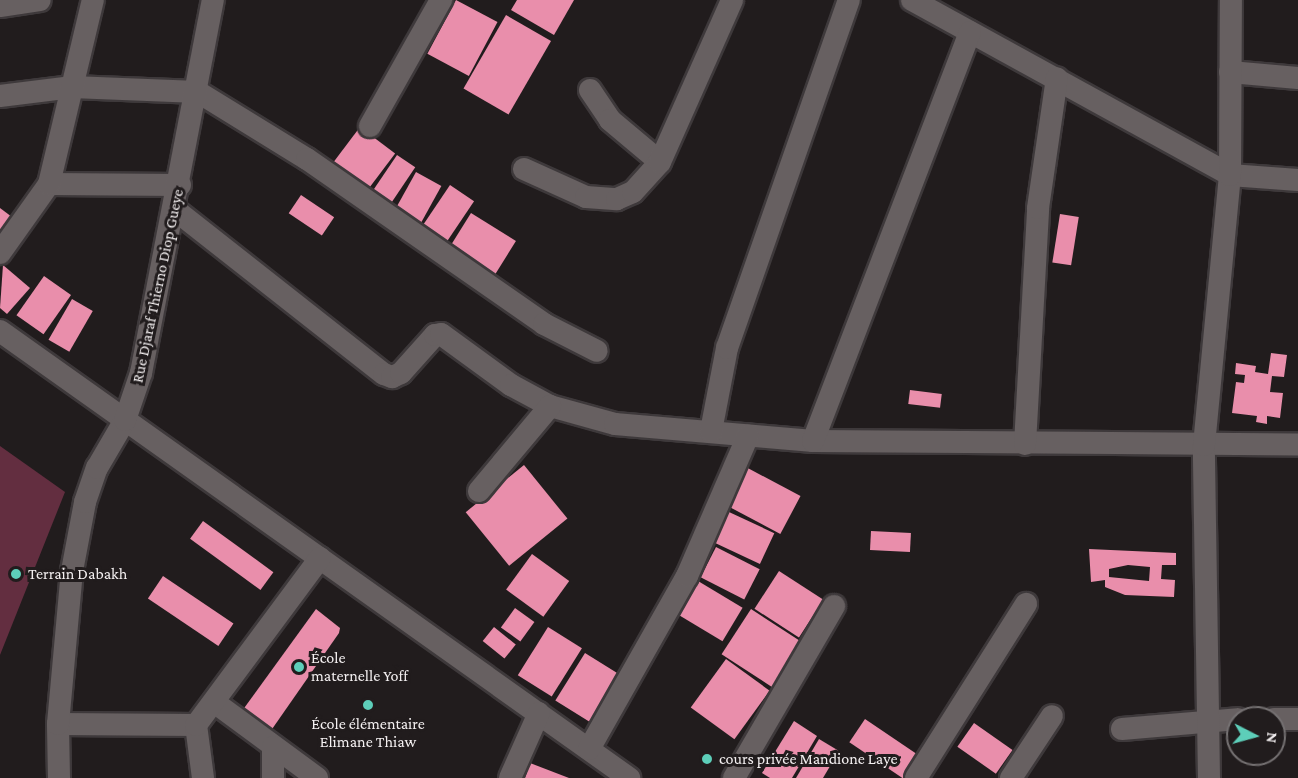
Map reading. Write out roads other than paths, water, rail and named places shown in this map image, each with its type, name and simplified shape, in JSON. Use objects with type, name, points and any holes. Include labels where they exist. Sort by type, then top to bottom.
[{"type":"street","points":[[0,6],[40,0]]},
{"type":"street","points":[[0,253],[49,184],[93,0]]},
{"type":"street","name":"Rue Djaraf Thierno Diop Gueye","points":[[59,778],[58,724],[72,571],[86,502],[97,468],[125,420],[144,362],[198,92],[213,0]]},
{"type":"street","points":[[370,126],[441,0]]},
{"type":"street","points":[[524,169],[586,197],[617,199],[633,192],[660,162],[732,0]]},
{"type":"street","points":[[711,431],[727,348],[849,0]]},
{"type":"street","points":[[912,0],[1230,175],[1298,180]]},
{"type":"street","points":[[1209,778],[1204,445],[1230,175],[1231,0]]},
{"type":"street","points":[[813,441],[970,32]]},
{"type":"street","points":[[1230,72],[1298,78]]},
{"type":"street","points":[[1025,444],[1038,208],[1057,78]]},
{"type":"street","points":[[0,96],[72,87],[198,92],[307,159],[544,324],[597,351]]},
{"type":"street","points":[[590,90],[610,120],[660,162]]},
{"type":"street","points":[[49,184],[180,185]]},
{"type":"street","points":[[174,209],[384,374],[392,377],[401,373],[435,335],[441,334],[511,385],[550,406],[615,424],[813,441],[1298,444]]},
{"type":"street","points":[[0,331],[629,778]]},
{"type":"street","points":[[479,491],[550,406]]},
{"type":"street","points":[[589,748],[687,576],[748,436]]},
{"type":"street","points":[[202,778],[196,725],[320,558]]},
{"type":"street","points":[[916,778],[1026,604]]},
{"type":"street","points":[[734,778],[834,606]]},
{"type":"street","points":[[214,702],[317,778]]},
{"type":"street","points":[[510,778],[539,713]]},
{"type":"street","points":[[1011,778],[1052,716]]},
{"type":"street","points":[[1122,729],[1226,719]]},
{"type":"street","points":[[58,724],[196,725]]},
{"type":"street","points":[[273,747],[273,778]]},
{"type":"place","name":"Terrain Dabakh","points":[[16,574]]},
{"type":"place","name":"École maternelle Yoff","points":[[299,667]]},
{"type":"place","name":"École élémentaire Elimane Thiaw","points":[[368,705]]},
{"type":"place","name":"cours privée Mandione Laye","points":[[707,759]]}]
